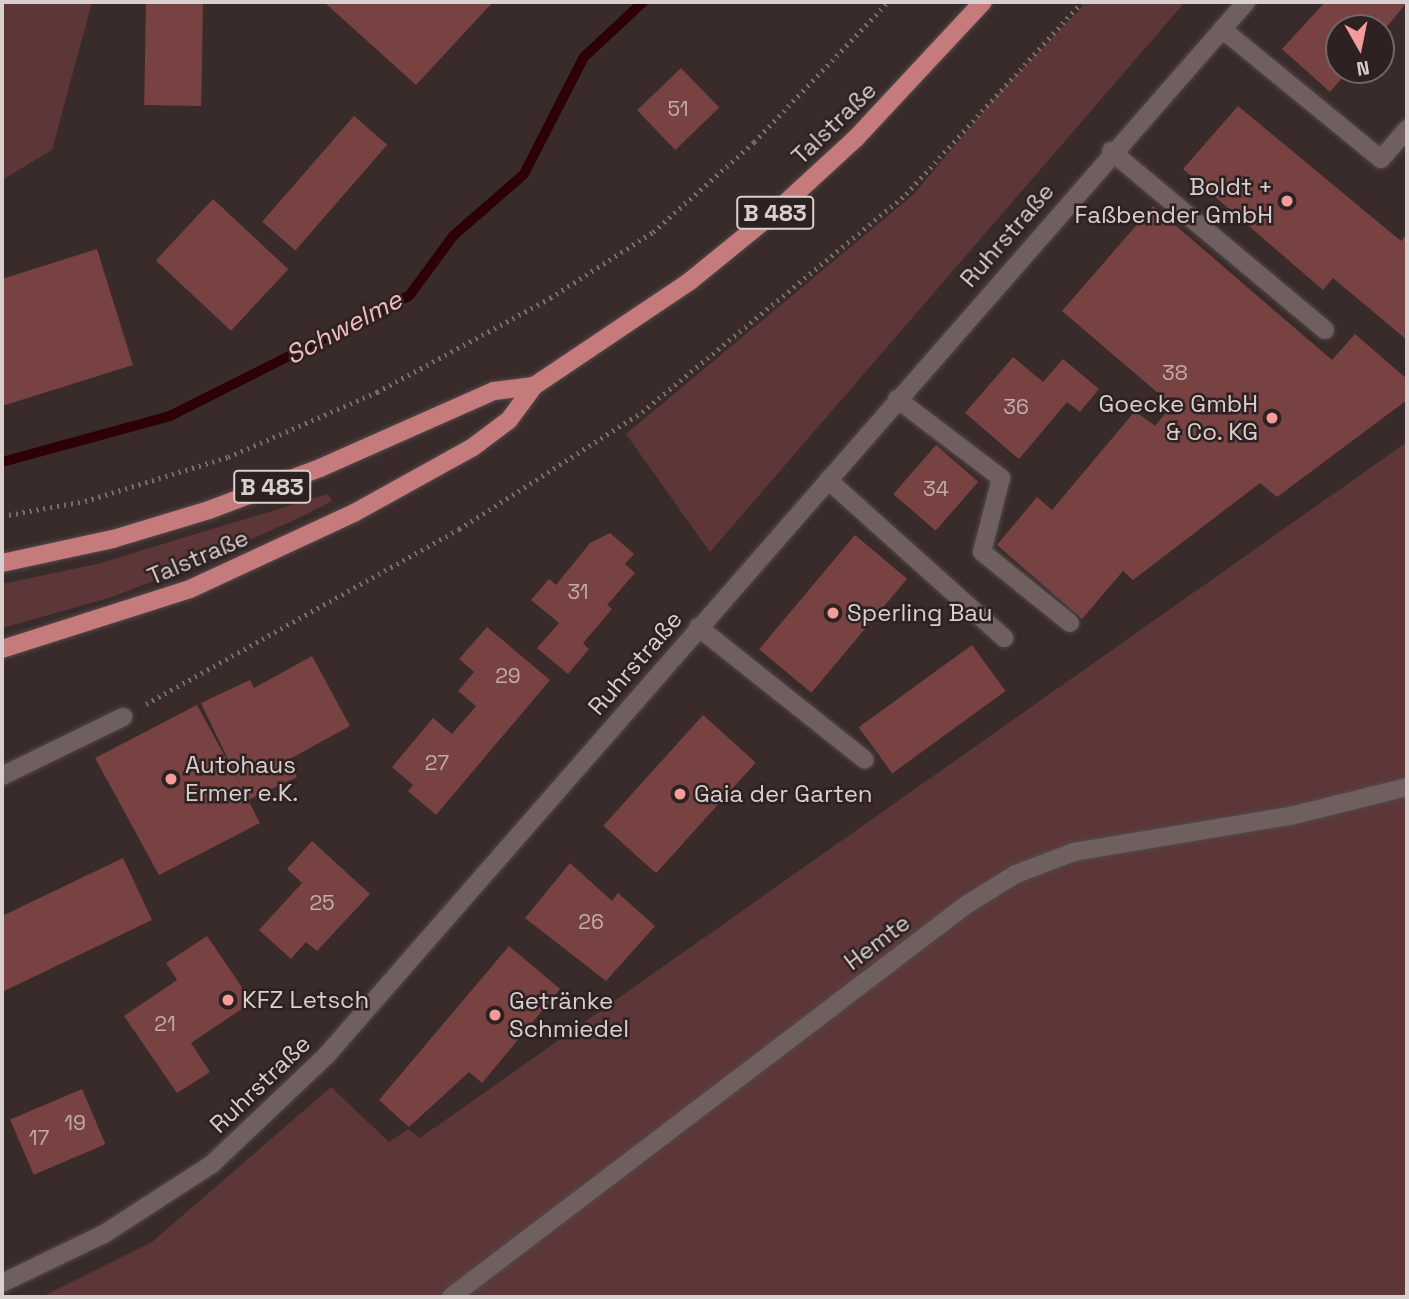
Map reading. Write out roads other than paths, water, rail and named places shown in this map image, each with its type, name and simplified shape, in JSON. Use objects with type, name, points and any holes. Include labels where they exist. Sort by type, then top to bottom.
[{"type":"main road","name":"Talstraße","points":[[2,649],[190,589],[315,533],[473,447],[509,420],[534,386],[690,281],[781,207],[856,138],[983,2]]},
{"type":"main road","name":"Talstraße","points":[[2,563],[113,539],[209,510],[320,468],[494,391],[534,386]]},
{"type":"street","name":"Ruhrstraße","points":[[2,1283],[104,1234],[212,1164],[326,1056],[1111,151],[1246,2]]},
{"type":"street","points":[[1222,29],[1381,159],[1407,129]]},
{"type":"street","points":[[1111,151],[1325,330]]},
{"type":"street","points":[[897,398],[1001,478],[982,552],[1070,623]]},
{"type":"street","points":[[828,480],[1004,638]]},
{"type":"street","points":[[698,627],[865,760]]},
{"type":"street","points":[[2,776],[123,717]]},
{"type":"street","name":"Hemte","points":[[451,1297],[966,905],[1016,874],[1074,852],[1290,816],[1407,787]]},
{"type":"waterway","name":"Schwelme","points":[[2,462],[170,416],[409,296],[453,236],[524,174],[584,57],[643,2]]},
{"type":"place","name":"Boldt + Faßbender GmbH","points":[[1287,201]]},
{"type":"place","name":"Goecke GmbH & Co. KG","points":[[1272,418]]},
{"type":"place","name":"Sperling Bau","points":[[833,613]]},
{"type":"place","name":"Autohaus Ermer e.K.","points":[[171,779]]},
{"type":"place","name":"Gaia der Garten","points":[[680,794]]},
{"type":"place","name":"KFZ Letsch","points":[[228,1000]]},
{"type":"place","name":"Getränke Schmiedel","points":[[495,1015]]}]
